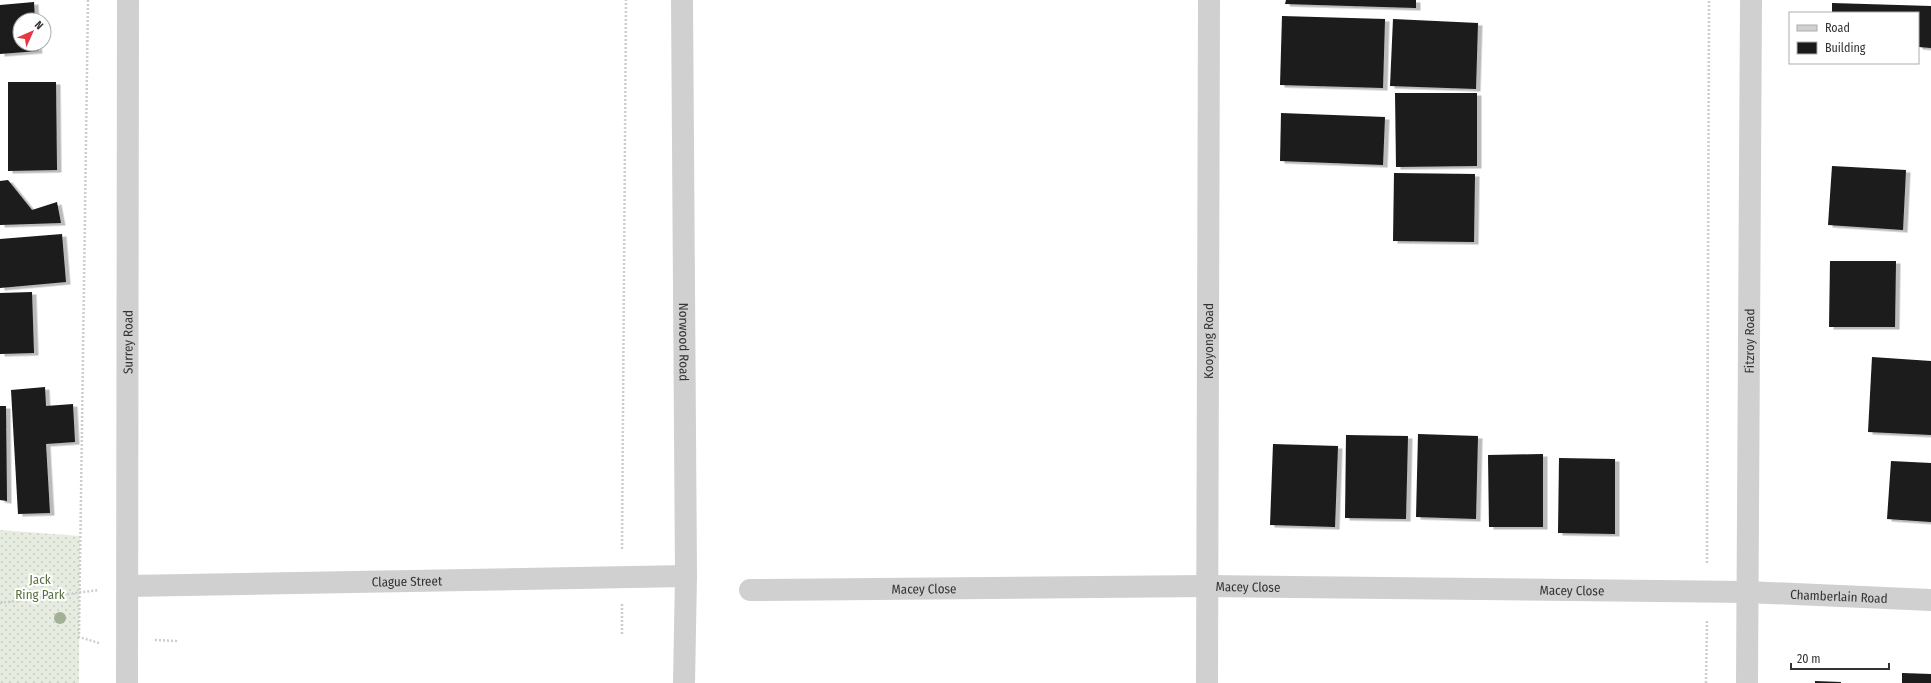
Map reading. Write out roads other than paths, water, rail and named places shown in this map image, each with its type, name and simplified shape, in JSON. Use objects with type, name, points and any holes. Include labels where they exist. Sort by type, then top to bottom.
[{"type":"street","name":"Surrey Road","points":[[127,683],[128,0]]},
{"type":"street","name":"Norwood Road","points":[[682,0],[686,576],[684,683]]},
{"type":"street","name":"Kooyong Road","points":[[1207,683],[1209,0]]},
{"type":"street","name":"Fitzroy Road","points":[[1747,683],[1751,0]]},
{"type":"street","name":"Clague Street","points":[[128,586],[686,576]]},
{"type":"street","name":"Macey Close","points":[[750,590],[1207,586],[1747,592]]},
{"type":"street","name":"Chamberlain Road","points":[[1747,592],[1931,600]]},
{"type":"park label","name":"Jack Ring Park","points":[[40,586]]}]
